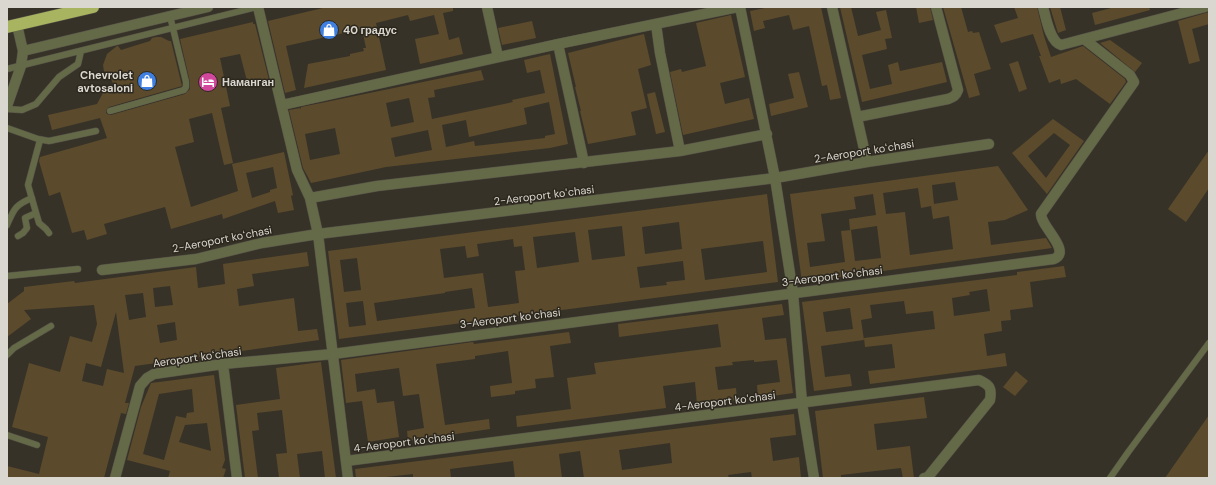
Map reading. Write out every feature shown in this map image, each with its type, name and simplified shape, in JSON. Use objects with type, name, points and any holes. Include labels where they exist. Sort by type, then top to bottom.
[{"type":"highway","points":[[12,26],[93,7]]},
{"type":"street","points":[[23,51],[208,7]]},
{"type":"street","points":[[258,7],[297,170],[310,198],[318,234],[348,478]]},
{"type":"street","points":[[487,7],[498,57]]},
{"type":"street","points":[[282,105],[558,44],[739,7],[767,134],[775,178],[793,293],[802,404],[814,478]]},
{"type":"street","points":[[832,7],[867,162]]},
{"type":"street","points":[[857,117],[948,99],[957,93],[958,90],[936,7]]},
{"type":"street","points":[[1043,7],[1052,39],[1056,44],[1061,45],[1205,7]]},
{"type":"street","points":[[656,24],[660,53],[680,151]]},
{"type":"street","points":[[7,106],[21,66],[23,51],[12,26]]},
{"type":"street","name":"3-Aeroport koʻchasi","points":[[333,354],[1046,260],[1058,257],[1060,250],[1042,220],[1042,214],[1134,82],[1130,75],[1084,40]]},
{"type":"street","points":[[558,44],[584,163]]},
{"type":"street","points":[[310,198],[377,186],[680,151],[767,134]]},
{"type":"street","name":"2-Aeroport koʻchasi","points":[[102,270],[196,259],[262,243],[318,234],[775,178],[867,162],[989,144]]},
{"type":"street","name":"Aeroport koʻchasi","points":[[115,478],[140,386],[146,378],[154,374],[223,364],[333,354]]},
{"type":"street","points":[[223,364],[237,478]]},
{"type":"street","name":"4-Aeroport koʻchasi","points":[[346,461],[802,404],[979,380],[986,383],[992,393],[990,400],[928,477],[924,478]]},
{"type":"lane","points":[[7,69],[258,7]]},
{"type":"lane","points":[[110,111],[184,90],[186,87],[170,16]]},
{"type":"lane","points":[[7,109],[22,110],[36,104],[59,77],[78,64],[81,51]]},
{"type":"lane","points":[[7,128],[40,140],[49,141],[96,131]]},
{"type":"lane","points":[[40,140],[28,185],[39,223],[49,234]]},
{"type":"lane","points":[[7,225],[19,203],[32,198]]},
{"type":"lane","points":[[18,236],[27,228],[25,218],[36,213]]},
{"type":"lane","points":[[7,276],[78,269]]},
{"type":"lane","points":[[7,355],[14,348],[51,326]]},
{"type":"lane","points":[[1110,478],[1128,451],[1209,343]]},
{"type":"lane","points":[[7,435],[38,445]]},
{"type":"building","points":[[327,7],[453,7],[453,11],[443,13],[449,40],[459,37],[463,54],[420,64],[415,39],[439,34],[434,15],[410,21],[408,15],[376,23],[386,70],[304,88],[308,64],[350,56],[350,54],[364,51],[363,48],[366,48],[362,29],[286,46],[296,90],[285,93],[268,21]]},
{"type":"building","points":[[770,7],[821,7],[841,98],[830,100],[827,85],[822,86],[809,26],[793,30],[789,15],[763,21],[765,28],[754,31],[750,11]]},
{"type":"building","points":[[840,7],[851,7],[858,36],[881,30],[876,12],[886,10],[892,38],[885,39],[887,49],[862,55],[870,89],[892,84],[888,65],[898,62],[900,71],[942,62],[947,82],[862,102]]},
{"type":"building","points":[[916,7],[930,7],[933,20],[919,23]]},
{"type":"building","points":[[943,7],[961,7],[968,32],[979,32],[991,69],[974,74],[980,95],[969,98]]},
{"type":"building","points":[[1014,7],[1037,7],[1051,57],[1083,46],[1125,79],[1126,82],[1110,104],[1076,79],[1061,84],[1060,79],[1049,83],[1033,34],[1001,43],[994,25],[1018,18]]},
{"type":"building","points":[[1050,7],[1060,7],[1066,30],[1058,33]]},
{"type":"building","points":[[1115,7],[1149,7],[1150,10],[1095,25],[1092,13]]},
{"type":"building","points":[[1209,12],[1209,24],[1192,29],[1200,61],[1189,64],[1178,21]]},
{"type":"building","points":[[731,15],[745,77],[720,83],[725,104],[749,98],[754,119],[683,135],[670,72],[681,69],[682,72],[706,66],[696,23]]},
{"type":"building","points":[[532,21],[536,38],[502,45],[498,28]]},
{"type":"building","points":[[253,22],[253,24],[255,24],[269,80],[248,85],[240,54],[220,58],[230,106],[221,108],[233,163],[224,165],[212,113],[189,119],[194,142],[175,147],[191,207],[238,191],[232,164],[284,152],[293,195],[291,196],[294,210],[278,213],[275,201],[223,219],[222,214],[171,229],[165,207],[104,224],[107,234],[87,240],[84,230],[72,233],[60,192],[49,196],[39,161],[40,157],[107,138],[100,118],[52,130],[48,115],[97,104],[104,91],[114,86],[110,76],[104,71],[103,65],[107,54],[117,46],[121,50],[150,41],[152,38],[156,37],[161,37],[171,41],[182,86],[109,107],[106,110],[106,113],[111,115],[185,94],[190,89],[190,82],[180,39]],"holes":[[[273,167],[277,188],[252,198],[246,173]]]},
{"type":"building","points":[[644,34],[651,65],[638,69],[647,108],[631,112],[636,135],[588,144],[568,53]]},
{"type":"building","points":[[1110,40],[1142,63],[1135,72],[1100,43]]},
{"type":"building","points":[[550,54],[568,144],[550,148],[386,167],[311,183],[303,168],[289,110],[301,109],[301,107],[481,70],[484,80],[434,90],[435,97],[428,98],[432,119],[513,102],[512,100],[545,93],[540,70],[527,73],[524,60]],"holes":[[[409,98],[414,122],[391,127],[386,103]],[[549,102],[555,134],[545,136],[545,138],[475,146],[474,141],[446,147],[442,125],[466,120],[469,137],[527,124],[524,108]],[[335,128],[340,154],[310,160],[305,134]],[[428,130],[432,150],[395,157],[391,138]]]},
{"type":"building","points":[[1018,61],[1027,89],[1019,92],[1009,64]]},
{"type":"building","points":[[799,72],[808,107],[771,116],[769,104],[794,98],[788,74]]},
{"type":"building","points":[[655,92],[665,132],[656,134],[647,94]]},
{"type":"building","points":[[1053,119],[1084,141],[1047,194],[1012,153]],"holes":[[[1054,133],[1070,145],[1046,178],[1028,156]]]},
{"type":"building","points":[[1209,150],[1209,188],[1186,222],[1168,209]]},
{"type":"building","points":[[998,166],[1028,210],[1005,220],[988,222],[991,245],[1046,238],[1052,248],[802,282],[790,194]],"holes":[[[955,182],[958,200],[934,204],[932,185]],[[918,188],[921,208],[931,206],[933,219],[949,216],[953,249],[910,255],[905,212],[886,214],[883,193]],[[873,194],[876,215],[849,219],[850,230],[877,226],[881,258],[855,261],[851,230],[841,231],[845,262],[810,267],[807,243],[825,241],[821,214],[856,209],[854,197]]]},
{"type":"building","points":[[767,194],[778,282],[339,339],[328,251]],"holes":[[[679,222],[682,249],[645,254],[642,227]],[[622,226],[625,256],[592,260],[588,230]],[[575,232],[579,262],[537,268],[533,237]],[[513,239],[514,247],[522,246],[525,270],[515,271],[519,303],[488,307],[483,273],[444,278],[440,249],[465,246],[467,258],[479,256],[477,244]],[[763,241],[767,272],[705,280],[701,249]],[[357,258],[361,290],[344,292],[340,260]],[[683,261],[685,280],[666,282],[667,285],[640,288],[637,267]],[[472,288],[475,308],[377,321],[374,303]],[[363,301],[366,325],[349,327],[346,303]]]},
{"type":"building","points":[[307,252],[309,266],[252,274],[254,286],[237,289],[239,306],[294,298],[298,331],[317,329],[319,340],[135,366],[125,403],[129,403],[126,414],[121,413],[104,478],[7,478],[7,466],[39,474],[48,437],[12,427],[29,363],[60,372],[70,336],[92,342],[97,324],[94,305],[24,310],[31,319],[7,337],[7,304],[24,291],[24,287],[74,281],[75,283],[196,267],[198,288],[225,284],[223,264]],"holes":[[[170,286],[173,305],[155,307],[153,288]],[[143,293],[146,317],[129,320],[125,295]],[[116,312],[124,373],[107,369],[103,386],[82,381],[86,363],[101,367]],[[175,322],[177,340],[160,343],[157,325]]]},
{"type":"building","points":[[1064,266],[1066,277],[1030,282],[1033,307],[1010,310],[1011,320],[1001,321],[1002,331],[984,334],[987,356],[1005,353],[1007,366],[870,384],[868,371],[895,368],[892,344],[865,347],[864,338],[935,329],[933,311],[906,314],[904,301],[870,305],[872,318],[861,320],[864,340],[821,346],[825,377],[850,374],[852,386],[814,391],[802,302],[1017,275],[1017,272]],"holes":[[[987,289],[990,311],[954,316],[952,298],[970,295],[969,292]],[[850,308],[853,329],[826,332],[823,312]]]},
{"type":"building","points":[[782,304],[784,315],[762,318],[765,340],[786,338],[793,393],[758,398],[757,385],[780,382],[777,360],[732,362],[733,365],[715,367],[718,390],[736,388],[737,400],[697,404],[695,382],[663,386],[666,408],[517,427],[516,416],[571,409],[567,378],[596,374],[594,363],[721,347],[718,324],[619,337],[618,324]]},
{"type":"building","points":[[569,332],[571,343],[550,346],[554,377],[535,379],[536,388],[515,391],[515,394],[491,397],[490,386],[512,383],[508,351],[475,356],[475,359],[436,364],[445,425],[489,419],[490,429],[408,441],[407,431],[424,428],[419,394],[403,396],[399,368],[355,374],[357,392],[375,389],[377,403],[394,401],[399,437],[368,442],[362,401],[346,403],[341,360],[473,342],[474,344]]},
{"type":"building","points":[[321,362],[336,478],[325,478],[322,451],[297,454],[300,478],[279,478],[276,454],[287,453],[282,410],[257,413],[259,430],[252,431],[258,478],[245,478],[236,405],[280,399],[276,368]]},
{"type":"building","points":[[1016,371],[1028,381],[1015,396],[1003,387]]},
{"type":"building","points":[[214,375],[225,460],[222,468],[226,469],[223,478],[168,478],[170,471],[127,460],[141,407],[151,383]],"holes":[[[192,389],[194,412],[187,413],[186,418],[176,416],[164,460],[143,454],[159,394]],[[207,423],[211,451],[179,442],[185,425]]]},
{"type":"building","points":[[924,397],[927,418],[874,424],[877,450],[910,446],[914,478],[903,478],[901,468],[841,475],[841,478],[823,478],[815,411]]},
{"type":"building","points":[[794,414],[796,435],[770,438],[773,461],[799,457],[801,478],[752,478],[751,472],[728,475],[729,478],[584,478],[580,451],[559,454],[562,478],[515,478],[513,461],[450,469],[451,478],[413,478],[413,474],[377,478],[356,478],[355,469]],"holes":[[[670,443],[672,463],[622,470],[619,450]]]},
{"type":"building","points":[[1209,415],[1209,478],[1165,478]]},
{"type":"place","name":"40 градус","points":[[329,30]]},
{"type":"place","name":"Chevrolet avtosaloni","points":[[147,81]]},
{"type":"place","name":"Наманган","points":[[208,82]]}]
